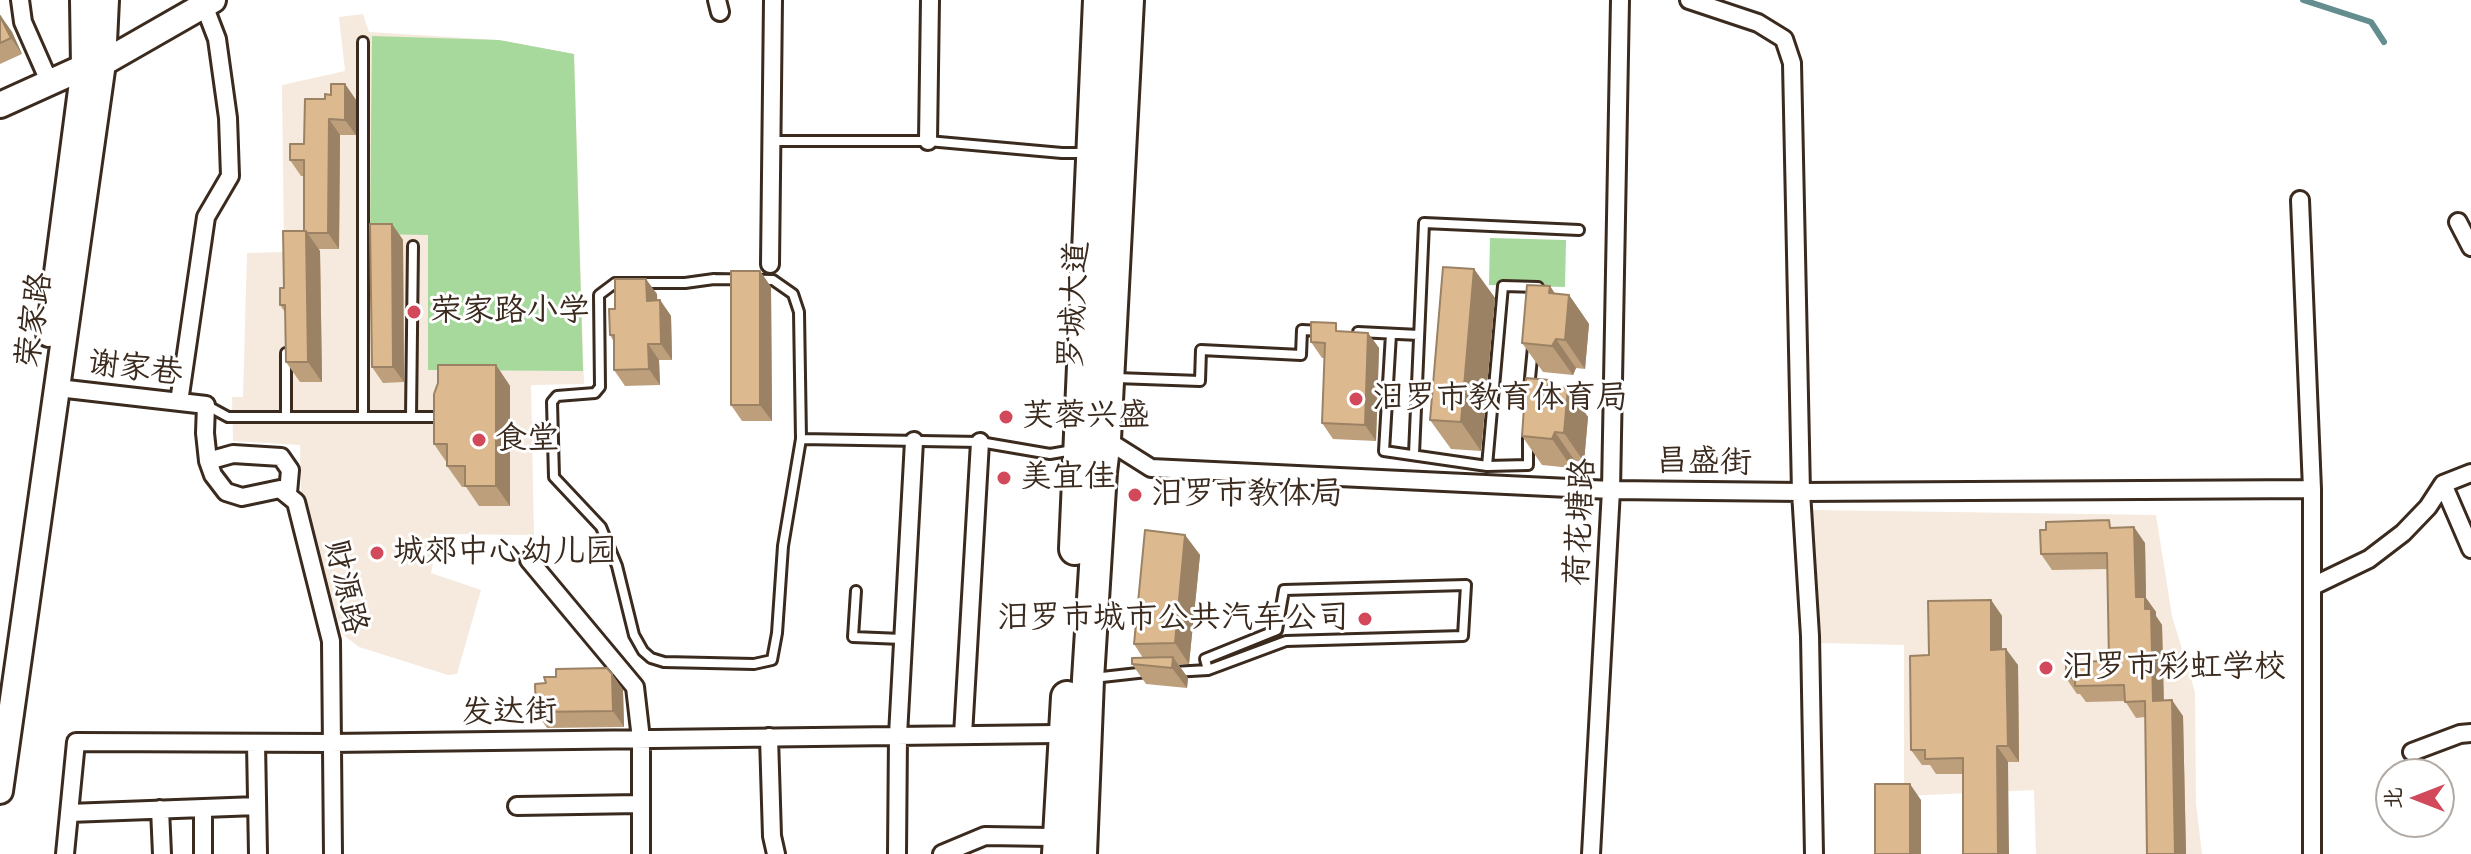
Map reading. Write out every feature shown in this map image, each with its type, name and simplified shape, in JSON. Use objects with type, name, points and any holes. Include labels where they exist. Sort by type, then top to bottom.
[{"type":"highway","name":"罗城大道","points":[[1081,854],[1101,472],[1092,444],[1091,153],[1099,0]]},
{"type":"highway","name":"罗城大道","points":[[1053,848],[1067,702],[1079,479],[1092,444],[1107,377],[1128,0]]},
{"type":"street","points":[[20,0],[23,22],[45,72]]},
{"type":"street","points":[[83,0],[93,57]]},
{"type":"street","name":"荣家路","points":[[0,701],[93,57],[106,0]]},
{"type":"street","points":[[770,264],[773,0]]},
{"type":"street","points":[[928,141],[930,0]]},
{"type":"street","name":"荷花塘路","points":[[1591,854],[1611,490],[1620,0]]},
{"type":"street","points":[[1689,0],[1758,23],[1784,39],[1792,63],[1801,492],[1810,636],[1814,854]]},
{"type":"street","points":[[0,105],[199,2],[217,39],[228,118],[230,176],[206,217],[179,402]]},
{"type":"street","points":[[0,91],[93,57]]},
{"type":"street","name":"荣家路","points":[[0,791],[58,388],[93,57]]},
{"type":"street","points":[[2300,200],[2312,489],[2312,854]]},
{"type":"street","points":[[2458,222],[2471,247]]},
{"type":"street","name":"谢家巷","points":[[58,388],[206,405]]},
{"type":"street","points":[[206,405],[208,461],[213,475],[226,492],[242,497],[280,489],[288,493]]},
{"type":"street","points":[[897,854],[898,735],[914,441]]},
{"type":"street","points":[[963,735],[980,442]]},
{"type":"street","name":"昌盛街","points":[[1092,444],[1151,468],[1611,490],[2312,489]]},
{"type":"street","name":"财源路","points":[[208,461],[233,454],[281,457],[290,470],[288,493],[296,502],[331,641],[333,854]]},
{"type":"street","points":[[2313,586],[2369,559],[2403,533],[2428,507],[2443,484],[2471,473]]},
{"type":"street","points":[[2443,484],[2471,549]]},
{"type":"street","points":[[529,560],[635,687],[641,739],[641,854]]},
{"type":"street","points":[[942,854],[985,836],[1053,848],[1056,734],[1067,702]]},
{"type":"street","points":[[2412,752],[2460,734],[2471,733]]},
{"type":"street","name":"发达街","points":[[65,854],[76,742],[331,743],[1056,734]]},
{"type":"street","points":[[769,737],[772,836],[776,854]]},
{"type":"street","points":[[256,743],[258,854]]},
{"type":"street","points":[[517,806],[640,804]]},
{"type":"street","points":[[69,813],[257,806]]},
{"type":"street","points":[[203,808],[203,854]]},
{"type":"street","points":[[160,809],[162,854]]},
{"type":"lane","points":[[363,42],[363,417]]},
{"type":"lane","points":[[772,141],[928,141],[1091,153]]},
{"type":"lane","points":[[1414,454],[1424,223],[1579,230]]},
{"type":"lane","points":[[411,417],[413,246]]},
{"type":"lane","points":[[714,279],[773,280],[793,294],[799,312],[801,439],[783,546],[772,660],[754,664],[664,662],[651,658],[634,635],[617,566],[601,527],[554,477],[552,402],[557,396],[595,393],[600,387],[599,295],[615,283],[685,283],[714,279]]},
{"type":"lane","points":[[1487,466],[1503,286],[1540,288],[1538,301]]},
{"type":"lane","points":[[1107,377],[1200,381],[1201,350],[1301,355],[1302,330],[1332,331]]},
{"type":"lane","points":[[1346,332],[1419,335]]},
{"type":"lane","points":[[1391,334],[1384,451],[1487,466],[1528,465],[1528,433]]},
{"type":"lane","points":[[286,341],[286,416]]},
{"type":"lane","points":[[1529,401],[1534,343]]},
{"type":"lane","points":[[206,405],[228,417],[434,417]]},
{"type":"lane","points":[[801,439],[980,442],[1050,454],[1092,444]]},
{"type":"lane","points":[[1088,679],[1139,672],[1208,670],[1286,641],[1463,636],[1466,585],[1284,590],[1277,630],[1205,659],[1208,670]]},
{"type":"lane","points":[[856,591],[853,637],[902,639]]},
{"type":"shaded area","name":"荣家路小学","points":[[363,14],[369,32],[499,40],[574,54],[584,384],[531,385],[534,535],[439,534],[431,573],[481,590],[457,674],[448,675],[359,647],[342,634],[301,493],[300,445],[233,441],[232,397],[243,397],[247,253],[284,252],[282,85],[345,71],[339,17]]},
{"type":"shaded area","name":"汨罗市彩虹学校","points":[[1812,510],[2156,515],[2172,616],[2195,692],[2196,803],[2202,854],[2036,854],[2034,790],[1904,796],[1904,645],[1821,643]]},
{"type":"green space","points":[[372,36],[499,40],[574,54],[583,371],[428,370],[428,235],[370,234]]},
{"type":"green space","points":[[1490,238],[1566,240],[1565,287],[1489,285]]},
{"type":"building","points":[[0,16],[11,38],[0,43]]},
{"type":"building","points":[[331,84],[345,84],[345,120],[329,119],[328,233],[307,233],[304,231],[304,160],[290,160],[290,144],[304,144],[305,99],[325,99],[325,94],[331,95]]},
{"type":"building","points":[[370,224],[392,224],[393,367],[372,367]]},
{"type":"building","points":[[283,231],[306,231],[308,362],[286,362],[285,305],[280,305],[280,288],[284,288]]},
{"type":"building","points":[[1443,267],[1474,269],[1461,422],[1430,420]]},
{"type":"building","points":[[731,271],[760,271],[760,405],[731,405]]},
{"type":"building","points":[[615,279],[646,279],[647,301],[660,300],[661,344],[648,344],[649,369],[614,370],[614,335],[610,335],[609,309],[615,309]]},
{"type":"building","points":[[1527,285],[1550,286],[1549,293],[1569,295],[1565,340],[1556,339],[1552,346],[1522,343]]},
{"type":"building","name":"汨罗市教育体育局","points":[[1311,322],[1336,323],[1336,331],[1368,333],[1365,425],[1322,423],[1325,343],[1311,342]]},
{"type":"building","name":"食堂","points":[[438,365],[496,365],[496,486],[465,486],[465,466],[447,466],[447,444],[434,444],[434,394],[438,383]]},
{"type":"building","points":[[1526,378],[1549,380],[1548,387],[1568,388],[1564,433],[1555,432],[1552,439],[1522,436]]},
{"type":"building","points":[[2109,520],[2110,528],[2134,527],[2136,597],[2145,597],[2145,609],[2151,609],[2153,701],[2172,700],[2175,854],[2147,854],[2145,701],[2125,702],[2124,685],[2075,686],[2075,678],[2066,678],[2066,662],[2109,661],[2107,553],[2041,554],[2040,530],[2046,530],[2046,522]]},
{"type":"building","points":[[1145,530],[1185,535],[1175,643],[1134,644]]},
{"type":"building","points":[[1991,600],[1991,650],[2006,649],[2008,746],[1997,746],[1998,854],[1963,854],[1963,758],[1925,759],[1925,750],[1911,750],[1910,656],[1929,655],[1928,601]]},
{"type":"building","points":[[1173,657],[1172,668],[1132,664],[1132,658]]},
{"type":"building","points":[[607,668],[612,674],[613,711],[536,712],[535,684],[546,683],[544,677],[556,677],[556,669]]},
{"type":"building","points":[[1875,784],[1910,784],[1910,854],[1875,854]]},
{"type":"waterway","points":[[2303,0],[2371,22],[2384,42]]},
{"type":"place","name":"荣家路小学","points":[[414,312]]},
{"type":"place","name":"汨罗市教育体育局","points":[[1356,399]]},
{"type":"place","name":"芙蓉兴盛","points":[[1006,417]]},
{"type":"place","name":"食堂","points":[[479,440]]},
{"type":"place","name":"美宜佳","points":[[1004,478]]},
{"type":"place","name":"汨罗市教体局","points":[[1135,495]]},
{"type":"place","name":"城郊中心幼儿园","points":[[377,553]]},
{"type":"place","name":"汨罗市城市公共汽车公司","points":[[1365,619]]},
{"type":"place","name":"汨罗市彩虹学校","points":[[2046,668]]}]
